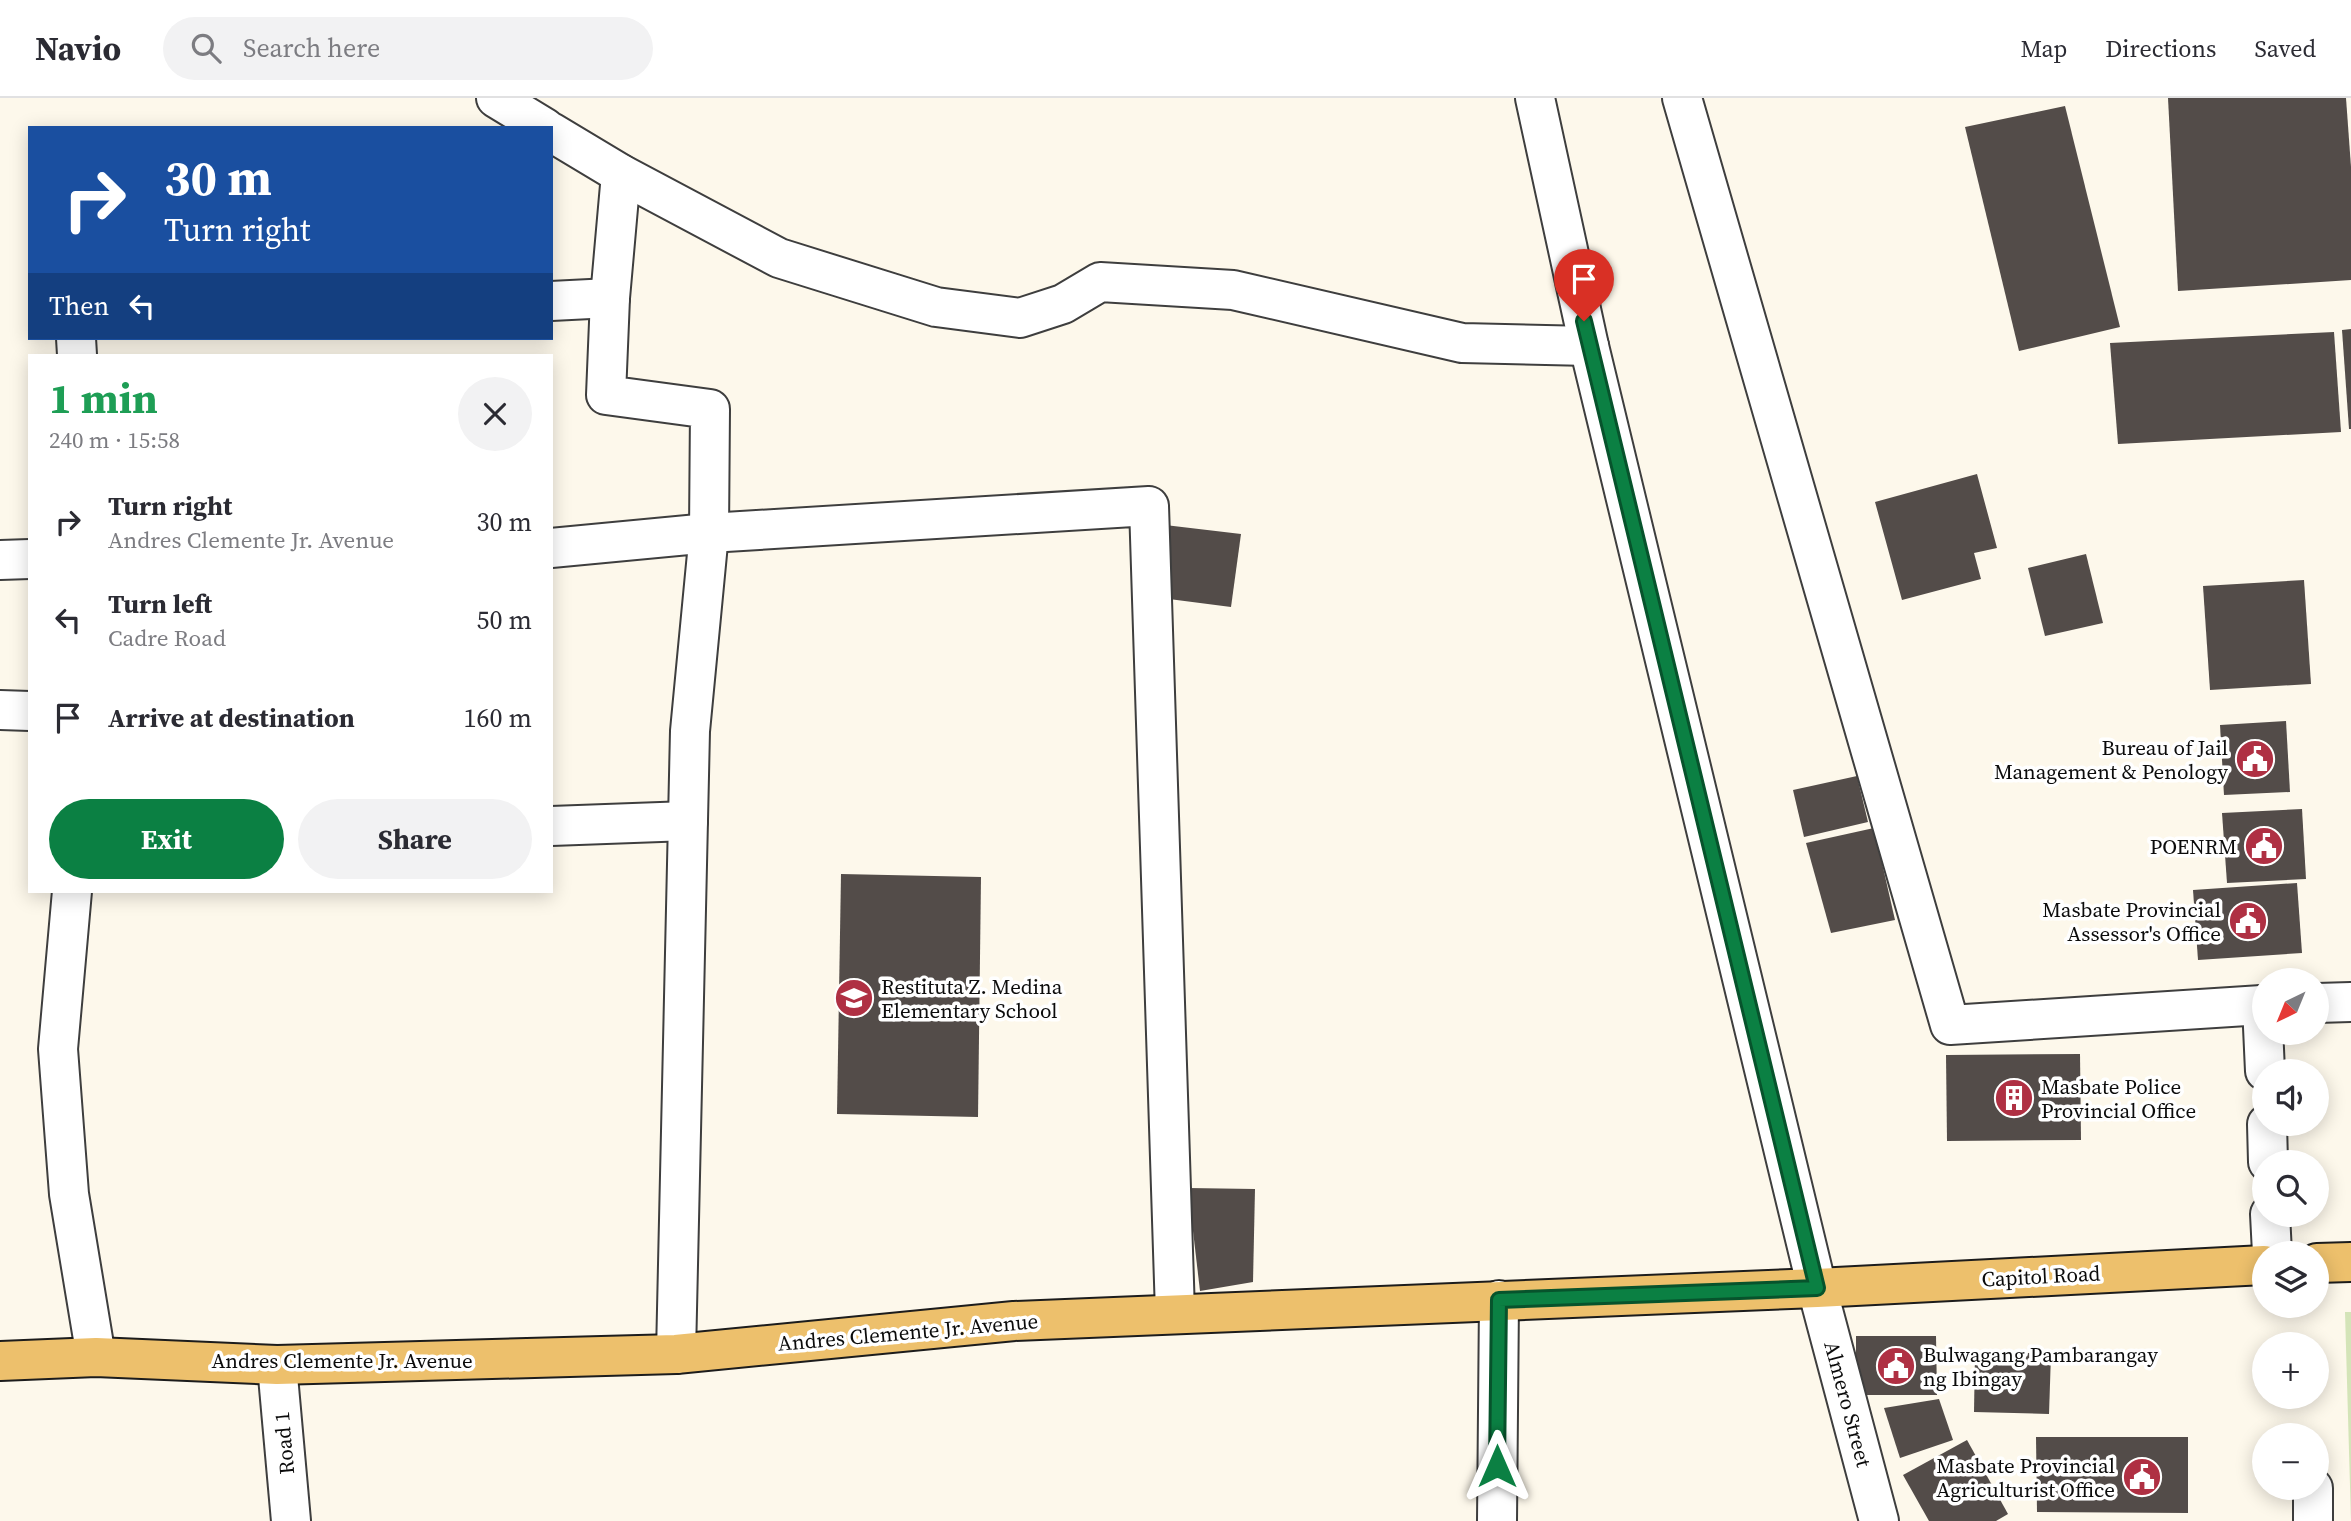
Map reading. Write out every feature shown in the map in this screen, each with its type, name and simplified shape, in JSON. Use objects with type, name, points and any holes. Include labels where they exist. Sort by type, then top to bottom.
[{"type":"main road","points":[[2329,1263],[2351,1262]]},
{"type":"main road","name":"Capitol Road","points":[[1817,1288],[2252,1266]]},
{"type":"main road","name":"Andres Clemente Jr. Avenue","points":[[0,1361],[96,1357],[277,1365],[676,1354],[1014,1321],[1817,1288]]},
{"type":"street","points":[[496,98],[542,126]]},
{"type":"street","name":"Almero Street","points":[[1535,98],[1589,346],[1817,1288],[1879,1521]]},
{"type":"street","points":[[1682,98],[1950,1025],[2252,1006]]},
{"type":"street","points":[[553,133],[621,174],[779,258],[936,307],[1020,318],[1063,303],[1100,282],[1220,289],[1462,343],[1589,346]]},
{"type":"street","points":[[621,174],[610,298],[606,395],[710,409],[709,533],[690,731],[676,1354]]},
{"type":"street","points":[[553,301],[610,298]]},
{"type":"street","points":[[553,548],[709,533],[1149,506],[1175,1313]]},
{"type":"street","points":[[0,560],[28,559]]},
{"type":"street","points":[[0,710],[28,711]]},
{"type":"street","points":[[553,826],[688,821]]},
{"type":"street","points":[[72,893],[58,1049],[69,1194],[96,1357]]},
{"type":"street","points":[[2329,1003],[2351,1002]]},
{"type":"street","points":[[1497,1521],[1499,1300]]},
{"type":"street","name":"Road 1","points":[[277,1365],[292,1521]]},
{"type":"street","points":[[2313,1500],[2313,1521]]},
{"type":"green space","points":[[2345,1312],[2351,1312],[2351,1521]]},
{"type":"building","points":[[2168,98],[2346,98],[2351,167],[2351,280],[2178,291]]},
{"type":"building","points":[[2065,106],[2120,327],[2019,351],[1965,127]]},
{"type":"building","points":[[2351,329],[2351,429],[2349,429],[2342,330]]},
{"type":"building","points":[[2334,332],[2341,432],[2118,444],[2110,343]]},
{"type":"building","points":[[1977,474],[1997,548],[1974,553],[1981,579],[1902,600],[1875,502]]},
{"type":"building","points":[[1165,525],[1241,534],[1231,607],[1169,599]]},
{"type":"building","points":[[2086,554],[2103,623],[2045,636],[2028,568]]},
{"type":"building","points":[[2304,580],[2311,684],[2210,690],[2203,586]]},
{"type":"building","name":"Bureau of Jail Management & Penology","points":[[2286,721],[2290,792],[2224,795],[2220,725]]},
{"type":"building","points":[[1857,776],[1868,822],[1804,837],[1793,790]]},
{"type":"building","name":"POENRM","points":[[2302,809],[2306,879],[2227,883],[2222,813]]},
{"type":"building","points":[[1874,828],[1895,920],[1831,933],[1806,843]]},
{"type":"building","points":[[841,874],[981,877],[978,1117],[837,1114]]},
{"type":"building","name":"Masbate Provincial Assessor's Office","points":[[2297,883],[2302,953],[2198,960],[2193,890]]},
{"type":"building","name":"Masbate Police Provincial Office","points":[[2080,1054],[2081,1140],[1947,1141],[1946,1055]]},
{"type":"building","points":[[1188,1188],[1255,1189],[1253,1282],[1200,1291]]},
{"type":"building","name":"Bulwagang Pambarangay ng Ibingay","points":[[1856,1336],[1936,1336],[1937,1395],[1856,1395]]},
{"type":"building","points":[[1975,1351],[2051,1354],[2049,1414],[1974,1412]]},
{"type":"building","points":[[1939,1399],[1953,1440],[1900,1458],[1884,1408]]},
{"type":"building","points":[[2036,1437],[2188,1437],[2188,1513],[2037,1512]]},
{"type":"building","points":[[1967,1440],[2008,1514],[1996,1521],[1929,1521],[1903,1475]]},
{"type":"place","name":"Bureau of Jail Management & Penology","points":[[2255,759]]},
{"type":"place","name":"POENRM","points":[[2264,846]]},
{"type":"place","name":"Masbate Provincial Assessor's Office","points":[[2248,921]]},
{"type":"place","name":"Restituta Z. Medina Elementary School","points":[[854,998]]},
{"type":"place","name":"Masbate Police Provincial Office","points":[[2014,1098]]},
{"type":"place","name":"Bulwagang Pambarangay ng Ibingay","points":[[1896,1366]]},
{"type":"place","name":"Masbate Provincial Agriculturist Office","points":[[2142,1477]]},
{"type":"route","points":[[1497,1466],[1499,1300],[1817,1288],[1584,321]]}]
